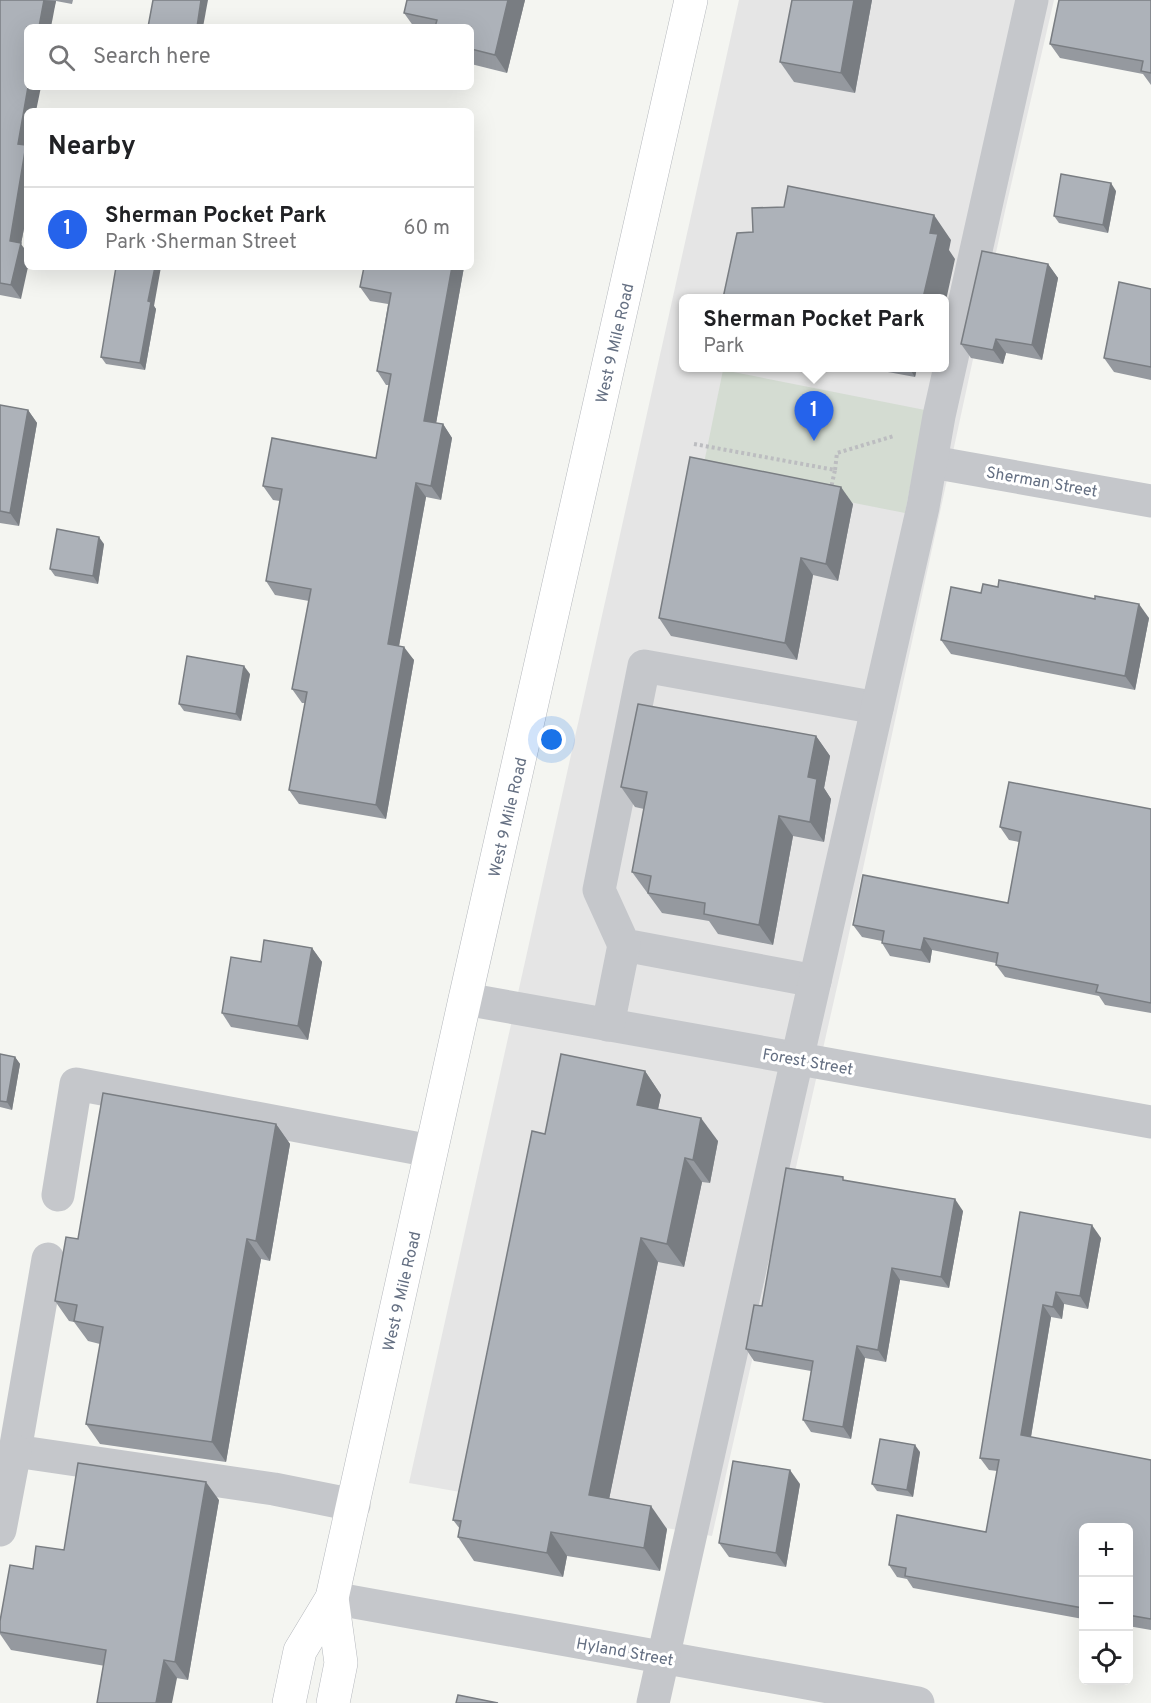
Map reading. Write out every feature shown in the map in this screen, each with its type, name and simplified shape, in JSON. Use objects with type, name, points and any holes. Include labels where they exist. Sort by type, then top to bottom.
[{"type":"main road","name":"West 9 Mile Road","points":[[289,1703],[300,1651],[332,1598],[354,1505],[465,999],[691,0]]},
{"type":"main road","name":"West 9 Mile Road","points":[[332,1598],[341,1663],[333,1703]]},
{"type":"street","points":[[949,371],[1032,0]]},
{"type":"street","points":[[653,1703],[932,462],[949,372]]},
{"type":"street","name":"Sherman Street","points":[[932,462],[1151,501]]},
{"type":"street","points":[[608,1025],[624,945],[598,890],[645,666],[877,708]]},
{"type":"street","points":[[624,945],[815,981]]},
{"type":"street","name":"Forest Street","points":[[465,999],[1151,1122]]},
{"type":"street","points":[[58,1195],[76,1084],[431,1151]]},
{"type":"street","points":[[0,1530],[48,1259]]},
{"type":"street","points":[[15,1451],[274,1489],[354,1505]]},
{"type":"street","name":"Hyland Street","points":[[332,1598],[918,1703]]},
{"type":"path","points":[[830,492],[837,453],[902,433]]},
{"type":"path","points":[[694,444],[835,470]]},
{"type":"shaded area","points":[[739,0],[1054,0],[1005,211],[845,952],[712,1536],[409,1483]]},
{"type":"shaded area","points":[[723,372],[733,372],[925,410],[905,513],[702,473]]},
{"type":"building","points":[[0,0],[44,0],[40,24],[24,24],[24,90],[27,90],[18,144],[24,145],[24,157],[10,241],[21,243],[11,285],[0,283]]},
{"type":"building","points":[[153,0],[201,0],[197,24],[149,24]]},
{"type":"building","points":[[407,0],[508,0],[495,55],[474,50],[474,24],[436,24],[437,20],[404,13]]},
{"type":"building","points":[[792,0],[854,0],[841,73],[780,62]]},
{"type":"building","points":[[1059,0],[1151,0],[1151,73],[1141,71],[1143,61],[1050,44]]},
{"type":"building","points":[[1061,174],[1111,183],[1103,225],[1054,216]]},
{"type":"building","points":[[788,186],[934,215],[930,233],[938,234],[924,294],[724,294],[737,233],[753,232],[752,208],[784,207]]},
{"type":"building","points":[[982,251],[1048,264],[1032,345],[996,339],[993,350],[961,344]]},
{"type":"building","points":[[116,270],[154,270],[140,363],[101,357]]},
{"type":"building","points":[[363,270],[451,270],[424,421],[443,424],[431,486],[416,483],[388,644],[404,647],[376,805],[289,790],[307,692],[292,689],[311,589],[266,581],[282,489],[263,486],[272,438],[376,458],[391,374],[377,371],[391,293],[360,287]]},
{"type":"building","points":[[1119,282],[1151,289],[1151,367],[1104,358]]},
{"type":"building","points":[[0,405],[28,410],[10,513],[0,511]]},
{"type":"building","points":[[690,457],[841,487],[826,564],[801,558],[785,643],[659,618]]},
{"type":"building","points":[[57,529],[99,537],[93,576],[50,569]]},
{"type":"building","points":[[999,580],[1095,599],[1095,596],[1139,604],[1125,676],[941,640],[951,587],[981,593],[983,584],[998,587]]},
{"type":"building","points":[[187,656],[244,666],[236,714],[179,704]]},
{"type":"building","points":[[638,704],[816,736],[808,777],[817,779],[810,822],[779,816],[759,925],[704,914],[705,903],[648,893],[651,876],[632,872],[647,792],[621,787]]},
{"type":"building","points":[[1009,782],[1151,809],[1151,1003],[1096,992],[1098,985],[996,965],[998,953],[924,938],[921,950],[882,943],[884,931],[853,925],[863,875],[1008,903],[1021,832],[1000,827]]},
{"type":"building","points":[[264,940],[312,948],[298,1026],[222,1013],[231,957],[261,962]]},
{"type":"building","points":[[0,1054],[15,1057],[7,1102],[0,1101]]},
{"type":"building","points":[[561,1054],[645,1071],[637,1105],[701,1118],[693,1160],[685,1158],[667,1244],[641,1238],[589,1495],[651,1506],[644,1548],[551,1532],[547,1553],[458,1537],[461,1521],[453,1520],[532,1131],[545,1134]]},
{"type":"building","points":[[103,1093],[276,1124],[256,1241],[247,1239],[212,1442],[86,1424],[103,1327],[74,1321],[77,1305],[55,1301],[66,1237],[78,1239]]},
{"type":"building","points":[[786,1168],[955,1199],[941,1277],[892,1268],[878,1350],[857,1346],[843,1427],[803,1420],[813,1361],[746,1349],[754,1305],[762,1306]]},
{"type":"building","points":[[1020,1212],[1092,1225],[1080,1296],[1056,1292],[1053,1307],[1043,1305],[1021,1435],[1151,1460],[1151,1619],[1133,1616],[1133,1523],[1079,1523],[1079,1607],[905,1576],[906,1568],[889,1565],[897,1515],[986,1532],[999,1460],[980,1458]]},
{"type":"building","points":[[880,1439],[915,1445],[907,1490],[872,1484]]},
{"type":"building","points":[[733,1461],[790,1470],[776,1553],[719,1543]]},
{"type":"building","points":[[78,1463],[206,1482],[175,1662],[164,1660],[156,1703],[97,1703],[106,1650],[0,1632],[10,1565],[33,1569],[36,1546],[64,1550]]},
{"type":"building","points":[[458,1695],[498,1703],[456,1703]]},
{"type":"place","name":"Sherman Pocket Park","points":[[814,441]]}]
